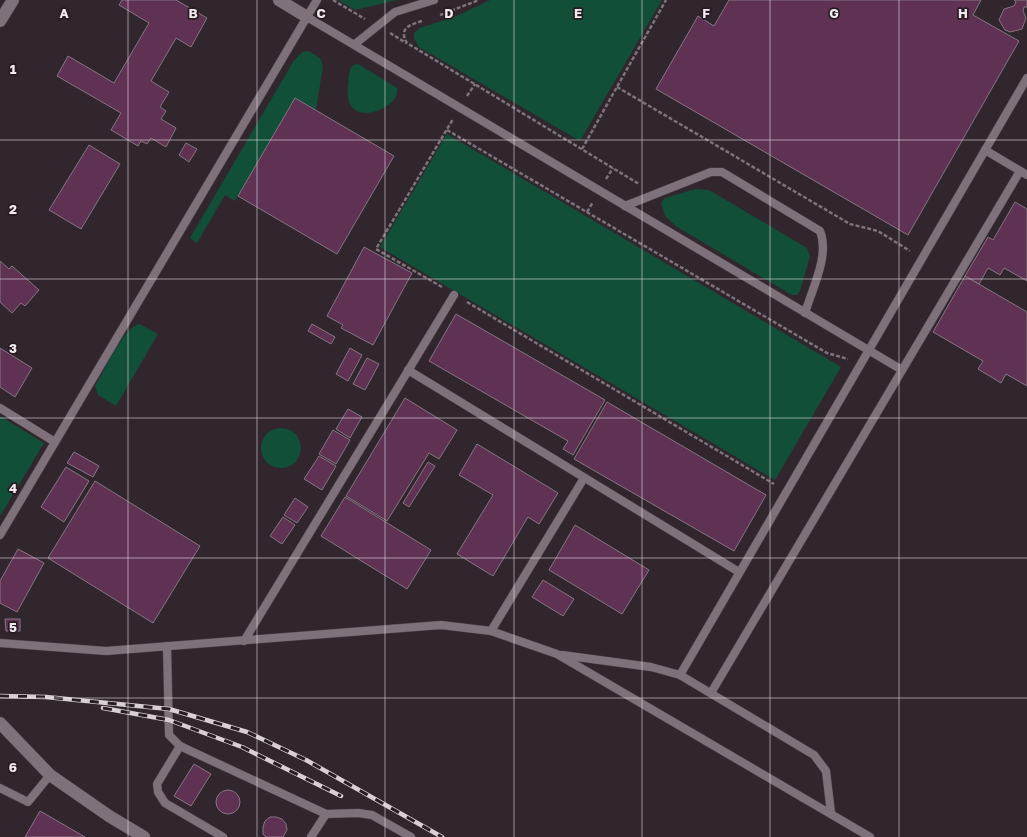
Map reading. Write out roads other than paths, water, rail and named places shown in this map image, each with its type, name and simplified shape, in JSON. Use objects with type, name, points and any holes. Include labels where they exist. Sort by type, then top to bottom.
[{"type":"street","points":[[0,21],[13,0]]},
{"type":"street","points":[[279,0],[307,17]]},
{"type":"street","points":[[0,723],[50,775],[109,816],[144,837]]},
{"type":"lane","points":[[0,535],[317,0]]},
{"type":"lane","points":[[354,44],[395,12],[434,0]]},
{"type":"lane","points":[[307,17],[902,370]]},
{"type":"lane","points":[[680,675],[1027,78]]},
{"type":"lane","points":[[711,693],[902,370],[1024,173],[985,150]]},
{"type":"lane","points":[[626,206],[711,172],[722,172],[820,231],[824,240],[824,251],[805,313]]},
{"type":"lane","points":[[244,641],[454,294]]},
{"type":"lane","points":[[408,370],[739,572]]},
{"type":"lane","points":[[0,408],[55,442]]},
{"type":"lane","points":[[491,631],[584,478]]},
{"type":"lane","points":[[0,643],[106,651],[441,625],[491,631],[557,654],[870,837]]},
{"type":"lane","points":[[167,646],[169,735],[180,746],[326,814],[358,813],[372,815],[411,837]]},
{"type":"lane","points":[[557,654],[651,667],[680,675],[711,693],[814,755],[826,770],[831,814]]},
{"type":"lane","points":[[180,746],[157,784],[158,792],[164,803],[223,837]]},
{"type":"lane","points":[[0,788],[28,802],[50,775]]},
{"type":"lane","points":[[312,837],[326,814]]},
{"type":"railway","points":[[0,696],[46,697],[169,709],[247,732],[306,760],[442,837]]},
{"type":"railway","points":[[103,708],[169,720],[242,747],[341,796]]}]
